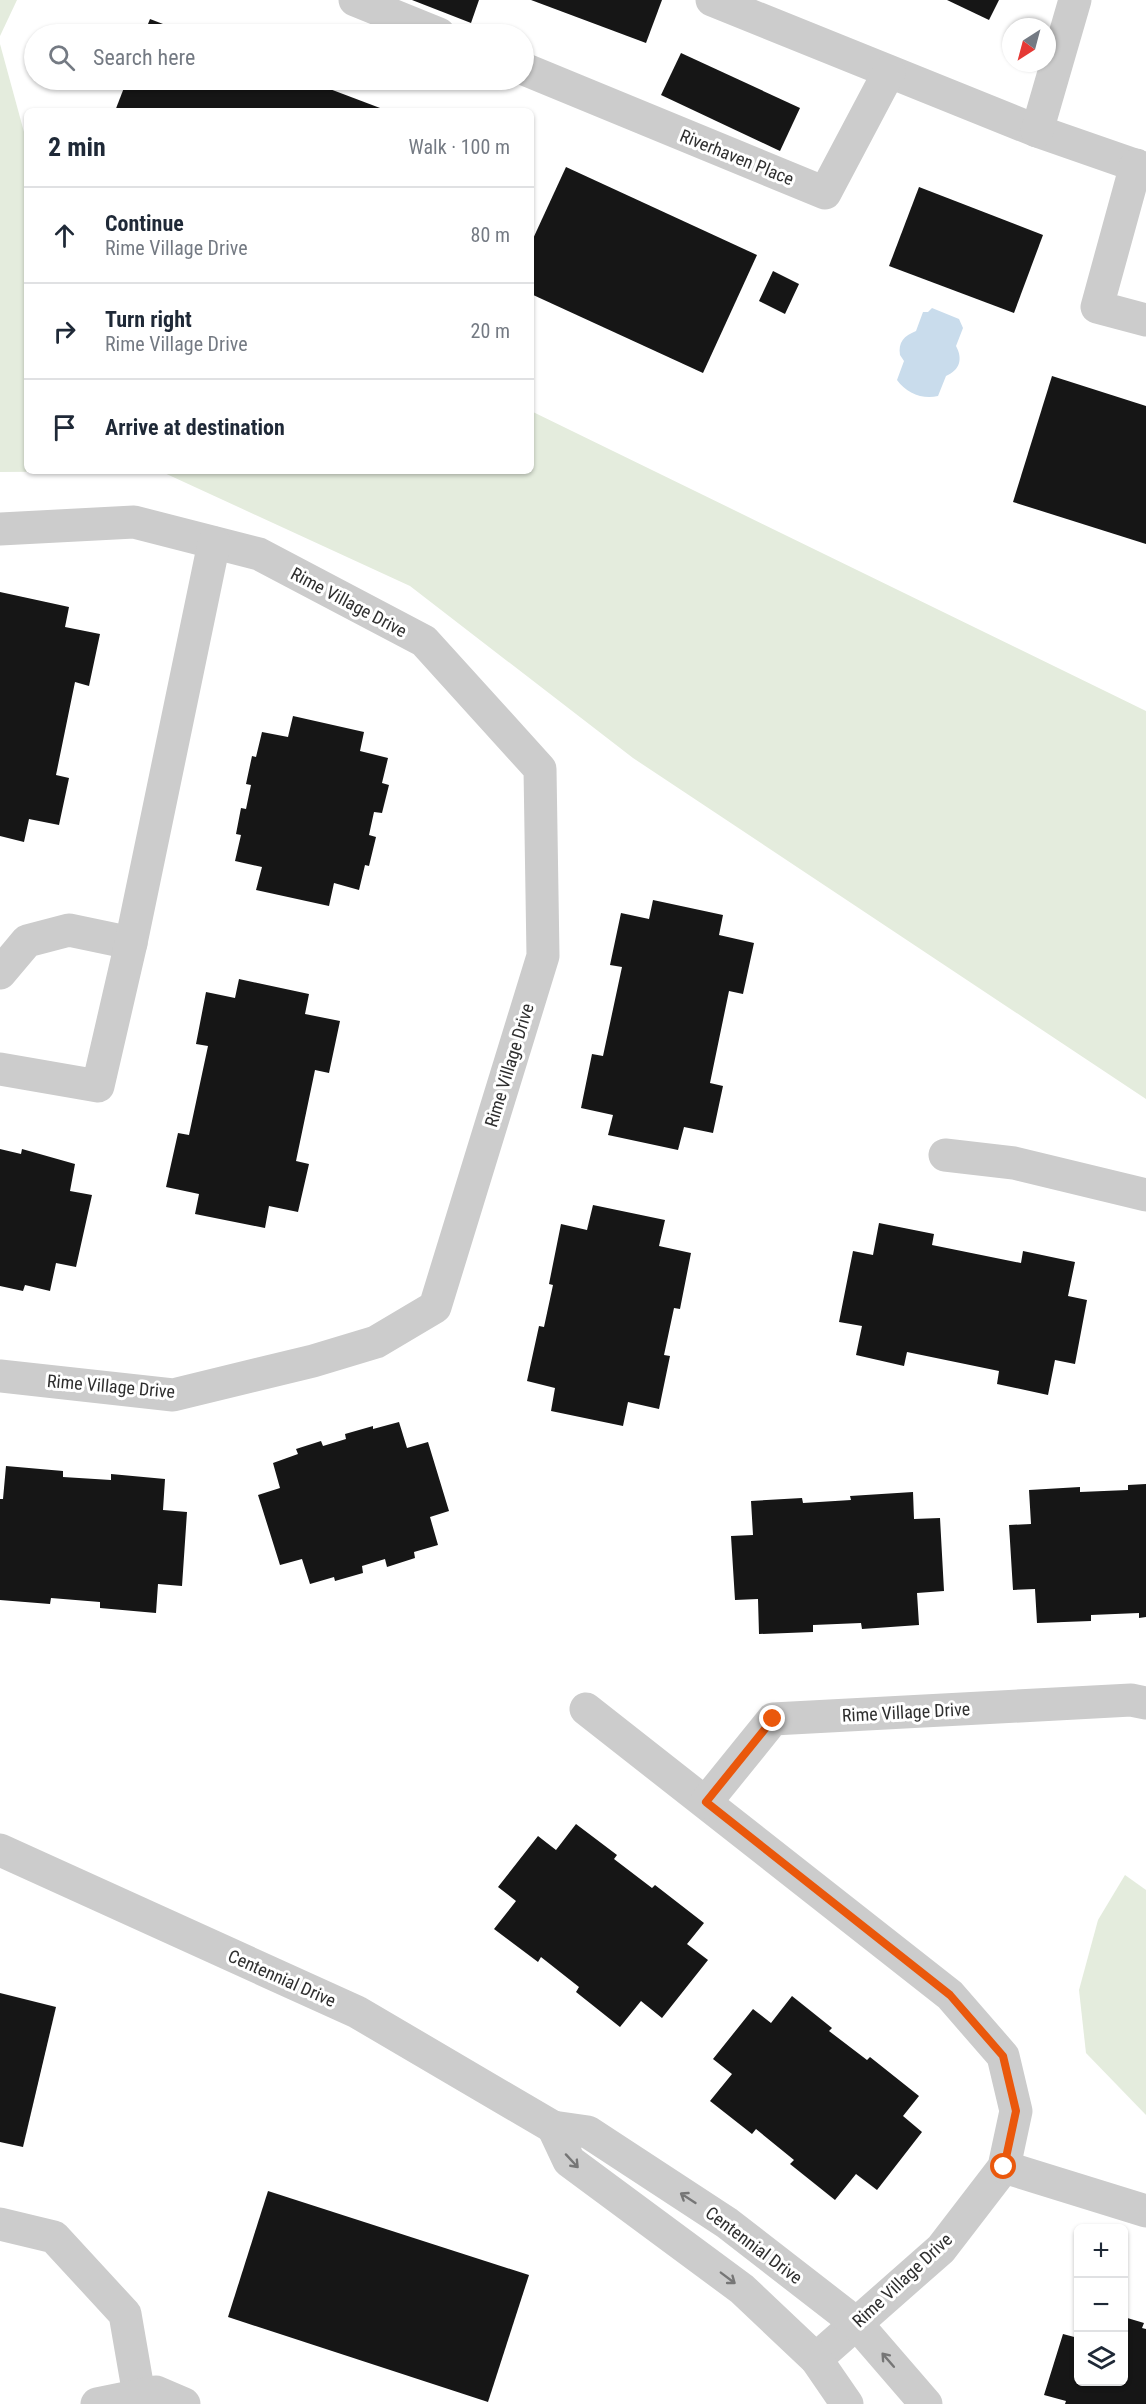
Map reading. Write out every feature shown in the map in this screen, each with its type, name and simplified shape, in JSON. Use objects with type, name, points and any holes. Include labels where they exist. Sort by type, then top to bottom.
[{"type":"street","points":[[355,0],[414,24]]},
{"type":"street","points":[[712,0],[1037,131],[1141,167],[1097,307],[1146,320]]},
{"type":"street","points":[[1037,131],[1074,0]]},
{"type":"street","name":"Riverhaven Place","points":[[534,73],[825,193],[890,72]]},
{"type":"street","name":"Rime Village Drive","points":[[0,529],[134,522],[259,554],[424,641],[540,769],[543,956],[435,1307],[376,1342],[313,1361],[173,1395],[0,1376]]},
{"type":"street","points":[[0,1069],[98,1086],[131,943],[214,543]]},
{"type":"street","points":[[0,973],[27,941],[69,930],[131,943]]},
{"type":"street","points":[[945,1155],[1014,1163],[1146,1195]]},
{"type":"street","name":"Rime Village Drive","points":[[706,1802],[773,1719],[1131,1700],[1146,1703]]},
{"type":"street","name":"Rime Village Drive","points":[[586,1708],[950,1995],[1003,2056],[1016,2111],[1004,2167],[941,2249],[816,2359]]},
{"type":"street","name":"Centennial Drive","points":[[0,1850],[357,2012],[553,2127],[588,2132],[727,2223],[856,2323],[926,2404]]},
{"type":"street","points":[[553,2127],[569,2161],[742,2289],[816,2359],[847,2404]]},
{"type":"street","points":[[1004,2167],[1146,2211]]},
{"type":"street","points":[[0,2224],[54,2237],[125,2314],[139,2395]]},
{"type":"street","points":[[97,2404],[156,2392],[184,2404]]},
{"type":"green space","points":[[0,0],[17,0],[0,36]]},
{"type":"green space","points":[[0,44],[24,132],[24,472],[0,472]]},
{"type":"green space","points":[[534,412],[1146,711],[1146,1099],[633,758],[410,586],[167,474],[534,474]]},
{"type":"green space","points":[[1125,1875],[1146,1890],[1146,2115],[1086,2053],[1079,1990],[1098,1920]]},
{"type":"water","points":[[932,308],[959,319],[963,328],[956,346],[959,364],[951,374],[946,376],[938,396],[927,397],[910,392],[897,380],[904,361],[900,355],[901,343],[905,337],[916,331],[923,312],[928,312]]},
{"type":"building","points":[[412,0],[479,0],[471,23]]},
{"type":"building","points":[[531,0],[662,0],[646,43]]},
{"type":"building","points":[[947,0],[999,0],[989,20]]},
{"type":"building","points":[[150,19],[163,24],[148,24]]},
{"type":"building","points":[[681,53],[800,108],[780,151],[661,95]]},
{"type":"building","points":[[123,90],[332,90],[380,108],[116,108]]},
{"type":"building","points":[[566,167],[757,255],[703,373],[534,295],[534,236]]},
{"type":"building","points":[[919,187],[1043,235],[1014,313],[889,266]]},
{"type":"building","points":[[773,271],[799,284],[785,314],[759,301]]},
{"type":"building","points":[[1052,376],[1146,406],[1146,544],[1013,502]]},
{"type":"building","points":[[0,592],[69,607],[65,627],[100,634],[89,686],[75,682],[56,775],[69,778],[59,825],[29,819],[24,842],[0,836]]},
{"type":"building","points":[[293,716],[364,732],[360,751],[388,758],[382,783],[389,785],[382,813],[374,812],[369,835],[376,837],[369,866],[365,865],[359,890],[334,883],[329,906],[256,890],[262,867],[235,861],[241,835],[236,834],[241,808],[246,809],[251,785],[246,784],[252,756],[256,757],[262,732],[288,737]]},
{"type":"building","points":[[653,900],[723,915],[719,935],[754,943],[743,994],[729,991],[710,1083],[723,1086],[713,1133],[684,1127],[678,1150],[608,1135],[613,1115],[581,1108],[592,1054],[603,1056],[622,967],[610,965],[621,913],[649,919]]},
{"type":"building","points":[[239,979],[309,994],[305,1014],[340,1021],[329,1073],[315,1070],[296,1161],[309,1164],[298,1212],[269,1206],[265,1228],[195,1214],[199,1194],[166,1187],[178,1133],[189,1135],[208,1046],[196,1044],[206,992],[235,998]]},
{"type":"building","points":[[0,1149],[21,1154],[22,1149],[75,1164],[70,1191],[92,1195],[76,1267],[56,1263],[50,1291],[25,1285],[23,1291],[0,1286]]},
{"type":"building","points":[[593,1205],[665,1220],[659,1246],[691,1253],[680,1309],[674,1308],[664,1355],[670,1356],[659,1409],[628,1402],[623,1426],[551,1411],[555,1388],[527,1381],[539,1326],[544,1327],[553,1285],[549,1284],[561,1224],[587,1230]]},
{"type":"building","points":[[879,1223],[934,1234],[932,1245],[1021,1263],[1023,1251],[1075,1262],[1068,1296],[1087,1300],[1075,1364],[1055,1360],[1048,1395],[997,1384],[999,1371],[907,1352],[904,1366],[856,1355],[862,1326],[839,1322],[853,1251],[873,1255]]},
{"type":"building","points":[[399,1422],[407,1448],[428,1442],[449,1511],[430,1517],[438,1545],[414,1552],[415,1558],[387,1567],[385,1559],[362,1566],[363,1573],[335,1581],[334,1577],[310,1584],[302,1559],[280,1565],[258,1495],[280,1488],[273,1463],[298,1454],[296,1449],[321,1441],[323,1446],[346,1439],[345,1434]]},
{"type":"building","points":[[6,1466],[63,1471],[63,1477],[111,1480],[111,1474],[165,1479],[163,1510],[187,1512],[182,1586],[158,1584],[156,1613],[100,1608],[100,1602],[51,1598],[50,1604],[0,1600],[0,1499],[3,1499]]},
{"type":"building","points":[[1146,1484],[1146,1617],[1139,1618],[1139,1613],[1091,1615],[1091,1621],[1037,1623],[1035,1589],[1013,1590],[1009,1525],[1031,1524],[1029,1490],[1080,1487],[1080,1492],[1128,1490],[1128,1485]]},
{"type":"building","points":[[913,1492],[914,1519],[940,1518],[944,1591],[917,1593],[919,1625],[862,1629],[861,1623],[813,1625],[813,1632],[759,1634],[758,1599],[735,1600],[731,1536],[753,1535],[751,1501],[802,1498],[803,1503],[851,1500],[850,1496]]},
{"type":"building","points":[[576,1824],[617,1855],[614,1859],[652,1888],[655,1885],[704,1923],[687,1944],[708,1960],[662,2018],[641,2001],[620,2027],[576,1992],[579,1987],[541,1957],[538,1962],[494,1929],[516,1901],[498,1887],[538,1836],[556,1850]]},
{"type":"building","points":[[0,1993],[56,2007],[23,2147],[0,2142]]},
{"type":"building","points":[[792,1996],[832,2028],[829,2031],[867,2060],[870,2057],[919,2096],[903,2116],[922,2132],[877,2190],[856,2174],[835,2200],[790,2164],[794,2160],[756,2129],[752,2134],[710,2101],[732,2074],[713,2059],[753,2009],[771,2023]]},
{"type":"building","points":[[268,2191],[529,2275],[488,2402],[228,2317]]},
{"type":"building","points":[[1128,2318],[1144,2323],[1142,2328],[1146,2329],[1146,2404],[1065,2404],[1066,2401],[1044,2395],[1063,2334],[1074,2337],[1074,2386],[1128,2386]]},
{"type":"route","points":[[773,1719],[706,1802],[950,1995],[1003,2056],[1016,2111],[1004,2167]]}]
